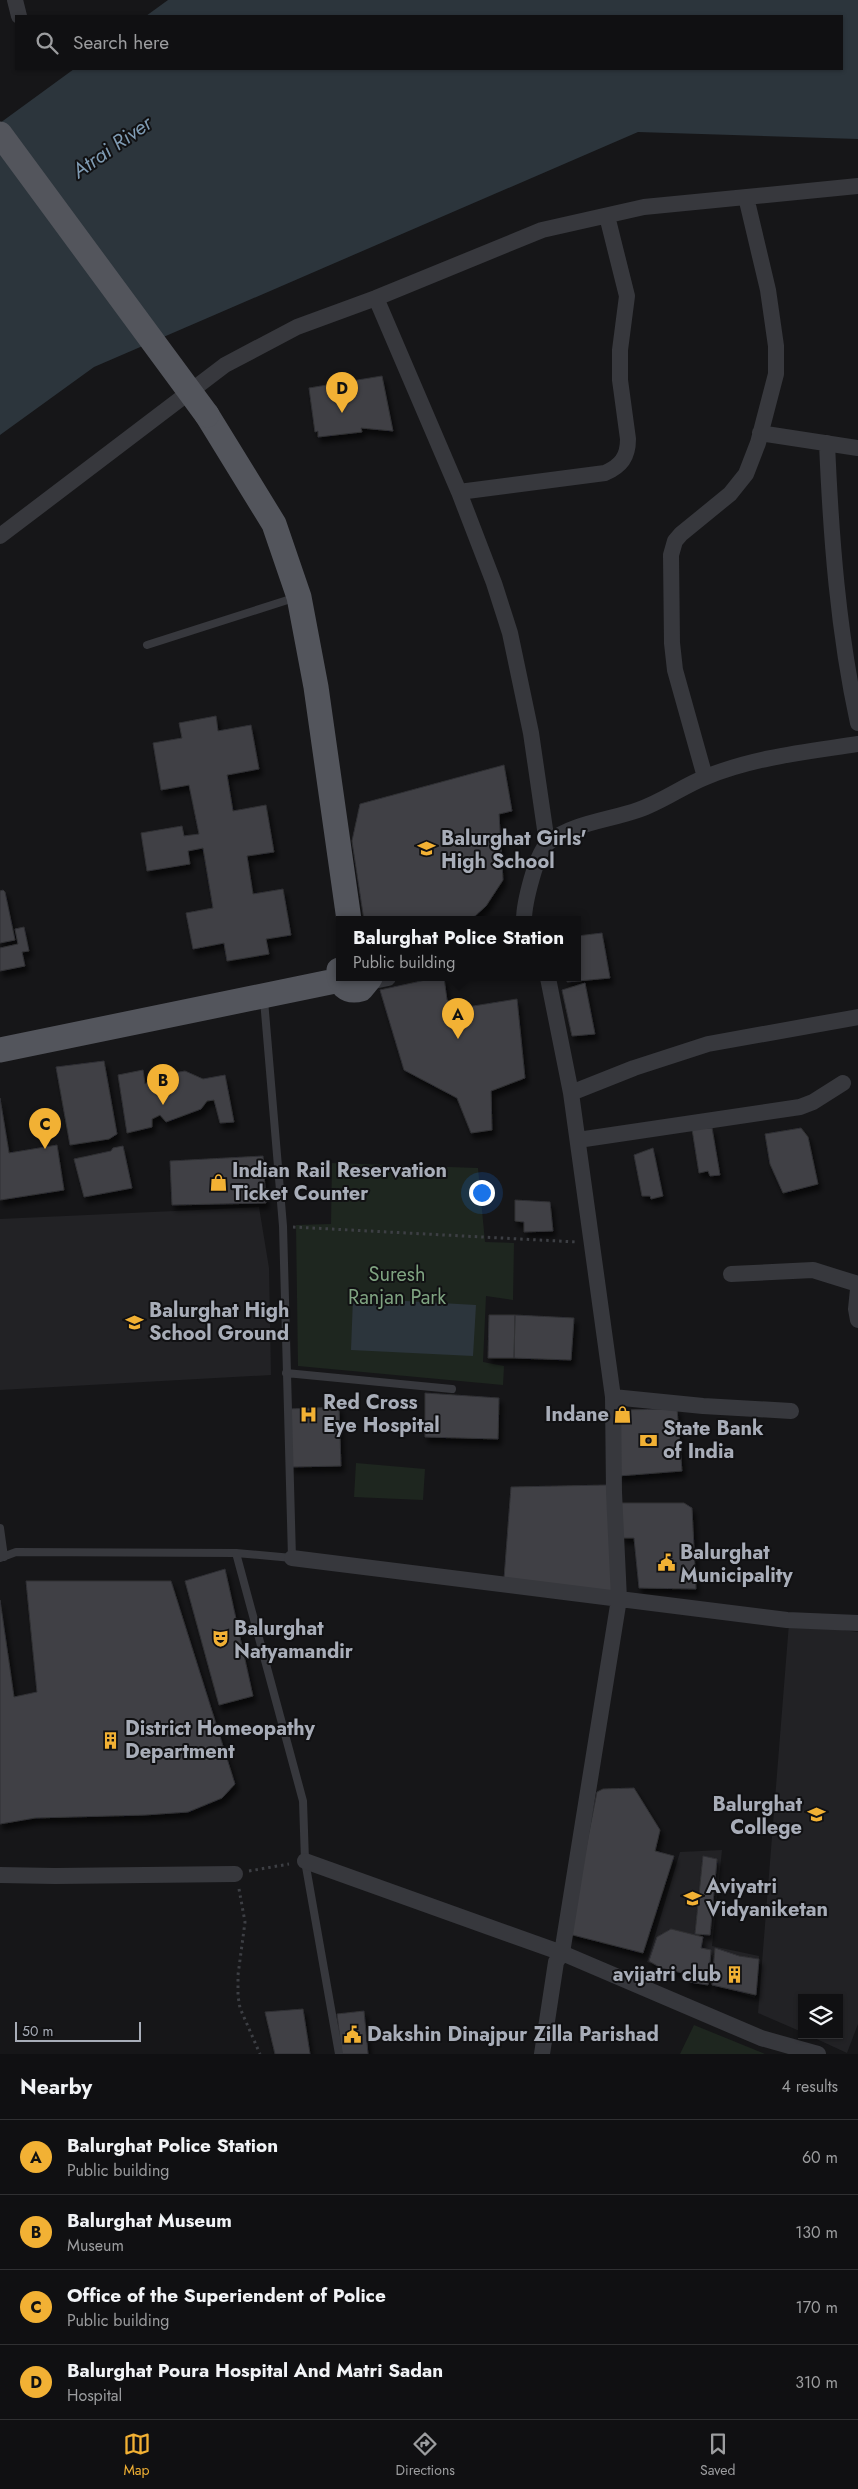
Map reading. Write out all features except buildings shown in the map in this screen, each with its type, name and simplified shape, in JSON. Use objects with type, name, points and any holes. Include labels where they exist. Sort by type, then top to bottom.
[{"type":"main road","points":[[0,134],[207,414],[274,524],[298,597],[316,687],[348,916]]},
{"type":"main road","points":[[0,1050],[263,996],[336,976]]},
{"type":"main road","points":[[343,981],[346,988],[356,990],[361,989],[372,981]]},
{"type":"street","points":[[15,0],[18,15]]},
{"type":"street","points":[[0,536],[226,365],[296,327],[376,298],[542,230],[644,207],[858,186]]},
{"type":"street","points":[[706,777],[675,670],[672,643],[671,555],[675,541],[681,534],[730,494],[746,474],[760,434],[776,374],[776,346],[768,290],[746,197]]},
{"type":"street","points":[[459,492],[605,472],[618,467],[623,460],[628,448],[628,439],[620,380],[620,350],[627,296],[607,216]]},
{"type":"street","points":[[376,298],[459,492],[494,582],[510,633],[531,733],[547,843]]},
{"type":"street","points":[[760,434],[858,448]]},
{"type":"street","points":[[827,443],[832,547],[847,670],[858,723]]},
{"type":"street","points":[[525,916],[537,863],[547,843],[564,833],[640,810],[706,777],[767,757],[858,744]]},
{"type":"street","points":[[542,2054],[556,1962],[562,1952],[619,1599],[614,1492],[613,1397],[571,1093],[549,981]]},
{"type":"street","points":[[571,1093],[658,1059],[708,1044],[858,1017]]},
{"type":"street","points":[[578,1140],[800,1107],[813,1102],[843,1083]]},
{"type":"street","points":[[731,1274],[812,1270],[858,1284]]},
{"type":"street","points":[[858,1289],[856,1309],[858,1320]]},
{"type":"street","points":[[613,1397],[703,1406],[791,1411]]},
{"type":"street","points":[[292,1558],[787,1620],[858,1623]]},
{"type":"street","points":[[305,1861],[562,1952],[762,2038],[818,2054]]},
{"type":"street","points":[[0,1875],[235,1874]]},
{"type":"lane","points":[[147,645],[298,597]]},
{"type":"lane","points":[[0,1528],[2,1558],[16,1552],[236,1553],[292,1558],[283,1226],[263,996]]},
{"type":"lane","points":[[286,1372],[452,1389]]},
{"type":"lane","points":[[236,1553],[303,1801],[305,1861],[339,2054]]},
{"type":"path","points":[[283,1226],[592,1243]]},
{"type":"path","points":[[260,2054],[240,2008],[238,1996],[238,1975],[245,1922],[235,1874],[305,1861]]},
{"type":"shaded area","name":"Balurghat High School Ground","points":[[259,1207],[269,1268],[271,1375],[0,1390],[0,1219]]},
{"type":"shaded area","name":"Balurghat College","points":[[789,1623],[858,1632],[858,2024],[847,2053],[817,2039],[843,2039],[843,1994],[798,1994],[798,2030],[758,2013]]},
{"type":"shaded area","name":"Aviyatri Vidyaniketan","points":[[722,1850],[712,1946],[759,1956],[755,1998],[647,1962],[680,1852]]},
{"type":"green space","name":"Suresh Ranjan Park","points":[[332,1163],[478,1168],[485,1242],[514,1243],[513,1300],[486,1296],[483,1362],[504,1366],[503,1385],[298,1366],[296,1225],[331,1224]]},
{"type":"green space","points":[[356,1463],[425,1469],[423,1500],[354,1497]]},
{"type":"green space","points":[[694,2025],[765,2054],[680,2054]]},
{"type":"water","name":"Atrai River","points":[[168,0],[858,0],[858,139],[638,132],[94,367],[0,435],[0,123],[73,70],[843,70],[843,15],[147,15]]},
{"type":"water","points":[[353,1298],[476,1305],[473,1356],[351,1350]]},
{"type":"place","name":"Balurghat Poura Hospital And Matri Sadan","points":[[342,413]]},
{"type":"place","name":"Balurghat Girls' High School","points":[[427,849]]},
{"type":"place","name":"Balurghat Police Station","points":[[458,1039]]},
{"type":"place","name":"Balurghat Museum","points":[[163,1105]]},
{"type":"place","name":"Office of the Superiendent of Police","points":[[45,1149]]},
{"type":"place","name":"Indian Rail Reservation Ticket Counter","points":[[218,1182]]},
{"type":"place","name":"Balurghat High School Ground","points":[[135,1322]]},
{"type":"place","name":"Red Cross Eye Hospital","points":[[309,1414]]},
{"type":"place","name":"Indane","points":[[623,1414]]},
{"type":"place","name":"State Bank of India","points":[[649,1440]]},
{"type":"place","name":"Balurghat Municipality","points":[[666,1563]]},
{"type":"place","name":"Balurghat Natyamandir","points":[[220,1639]]},
{"type":"place","name":"District Homeopathy Department","points":[[111,1740]]},
{"type":"place","name":"Balurghat College","points":[[816,1815]]},
{"type":"place","name":"Aviyatri Vidyaniketan","points":[[692,1898]]},
{"type":"place","name":"avijatri club","points":[[735,1974]]},
{"type":"place","name":"Dakshin Dinajpur Zilla Parishad","points":[[353,2034]]}]
